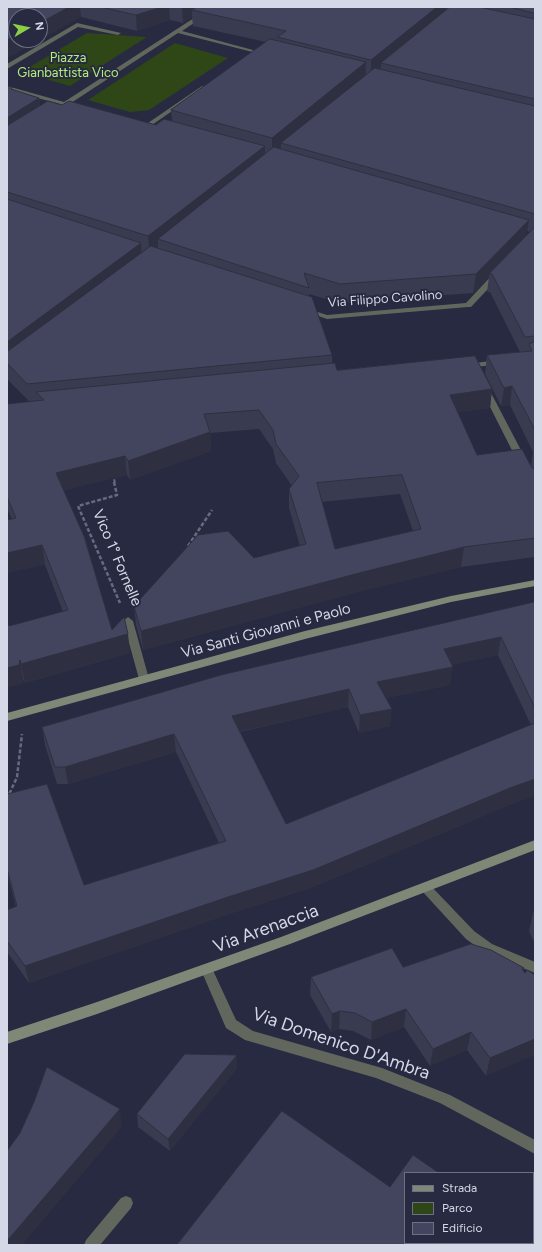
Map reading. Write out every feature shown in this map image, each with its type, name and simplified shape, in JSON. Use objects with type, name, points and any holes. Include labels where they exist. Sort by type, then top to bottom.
[{"type":"main road","name":"Via Santi Giovanni e Paolo","points":[[7,717],[297,637],[428,604],[535,582]]},
{"type":"main road","name":"Via Arenaccia","points":[[7,1038],[207,970],[426,888],[535,845]]},
{"type":"street","points":[[52,112],[215,7]]},
{"type":"street","points":[[7,67],[77,25],[118,33]]},
{"type":"street","points":[[177,31],[271,56]]},
{"type":"street","points":[[249,56],[256,52]]},
{"type":"street","points":[[147,126],[211,83]]},
{"type":"street","points":[[7,88],[88,110]]},
{"type":"street","name":"Via Filippo Cavolino","points":[[298,307],[328,317],[468,305],[505,268]]},
{"type":"street","points":[[458,367],[477,373],[507,362]]},
{"type":"street","points":[[477,373],[535,486]]},
{"type":"street","name":"Vico 1° Fornelle","points":[[128,621],[144,679]]},
{"type":"street","points":[[426,888],[470,935],[488,948],[535,968]]},
{"type":"street","name":"Via Domenico D'Ambra","points":[[207,970],[231,1024],[250,1036],[376,1072],[445,1098],[535,1148]]},
{"type":"street","points":[[91,1245],[126,1203]]},
{"type":"path","name":"Vico 1° Fornelle","points":[[112,472],[117,496],[78,506],[128,621]]},
{"type":"path","points":[[186,549],[212,510]]},
{"type":"path","points":[[7,799],[17,777],[23,712]]},
{"type":"green space","name":"Piazza Gianbattista Vico","points":[[87,33],[147,37],[70,86],[21,72]]},
{"type":"green space","points":[[175,43],[228,58],[149,110],[130,112],[88,100]]},
{"type":"building","points":[[7,7],[69,7],[48,19],[48,8],[8,8],[7,40]]},
{"type":"building","points":[[101,7],[162,7],[136,15]]},
{"type":"building","points":[[197,7],[437,7],[371,60],[277,37],[286,31],[192,10]]},
{"type":"building","points":[[450,7],[479,7],[535,19],[535,99],[381,63]]},
{"type":"building","points":[[510,7],[535,7],[535,13]]},
{"type":"building","points":[[270,39],[366,62],[272,138],[171,110]]},
{"type":"building","points":[[375,68],[535,106],[535,214],[281,143]]},
{"type":"building","points":[[7,86],[13,87],[11,89],[39,98],[7,118]]},
{"type":"building","points":[[48,101],[62,105],[69,101],[156,125],[164,119],[265,146],[148,236],[7,192],[7,126]]},
{"type":"building","points":[[274,147],[529,220],[476,274],[340,284],[304,273],[309,288],[158,239]]},
{"type":"building","points":[[7,199],[141,243],[7,342]]},
{"type":"building","points":[[535,227],[535,336],[525,337],[492,274],[489,274]]},
{"type":"building","points":[[151,246],[312,297],[332,355],[27,384],[7,363],[7,352]]},
{"type":"building","points":[[535,342],[535,430],[512,386],[504,388],[487,355],[532,351],[529,344]]},
{"type":"building","points":[[475,356],[492,389],[450,395],[477,455],[522,449],[532,468],[535,469],[535,538],[464,547],[363,572],[141,631],[134,606],[198,535],[228,531],[254,558],[306,544],[289,489],[299,476],[276,444],[273,430],[259,410],[204,414],[210,432],[128,461],[125,456],[56,473],[84,536],[112,630],[124,617],[128,634],[21,664],[20,660],[19,665],[7,668],[7,622],[9,626],[68,610],[42,545],[7,553],[7,520],[16,518],[7,497],[7,404],[44,400],[36,392],[335,363],[337,370]],"holes":[[[402,475],[421,529],[335,549],[317,483]]]},
{"type":"building","points":[[535,602],[535,708],[501,637],[444,649],[453,667],[377,682],[392,709],[360,715],[349,689],[232,716],[286,824],[535,723],[535,779],[313,870],[228,897],[25,966],[7,941],[7,910],[17,906],[7,869],[7,794],[47,784],[84,885],[226,841],[174,734],[65,767],[55,767],[42,727],[221,675]]},
{"type":"building","points":[[471,944],[491,950],[524,968],[522,969],[525,973],[527,970],[535,975],[535,1039],[490,1058],[471,1032],[433,1049],[406,1009],[372,1022],[355,1013],[340,1011],[332,1014],[311,977],[392,948],[403,967]]},
{"type":"building","points":[[185,1054],[237,1055],[168,1139],[137,1114]]},
{"type":"building","points":[[47,1067],[120,1109],[7,1241],[7,1151],[20,1133],[34,1102]]},
{"type":"building","points":[[282,1111],[390,1187],[413,1155],[438,1172],[404,1172],[404,1244],[534,1244],[535,1181],[535,1245],[177,1245]]}]
